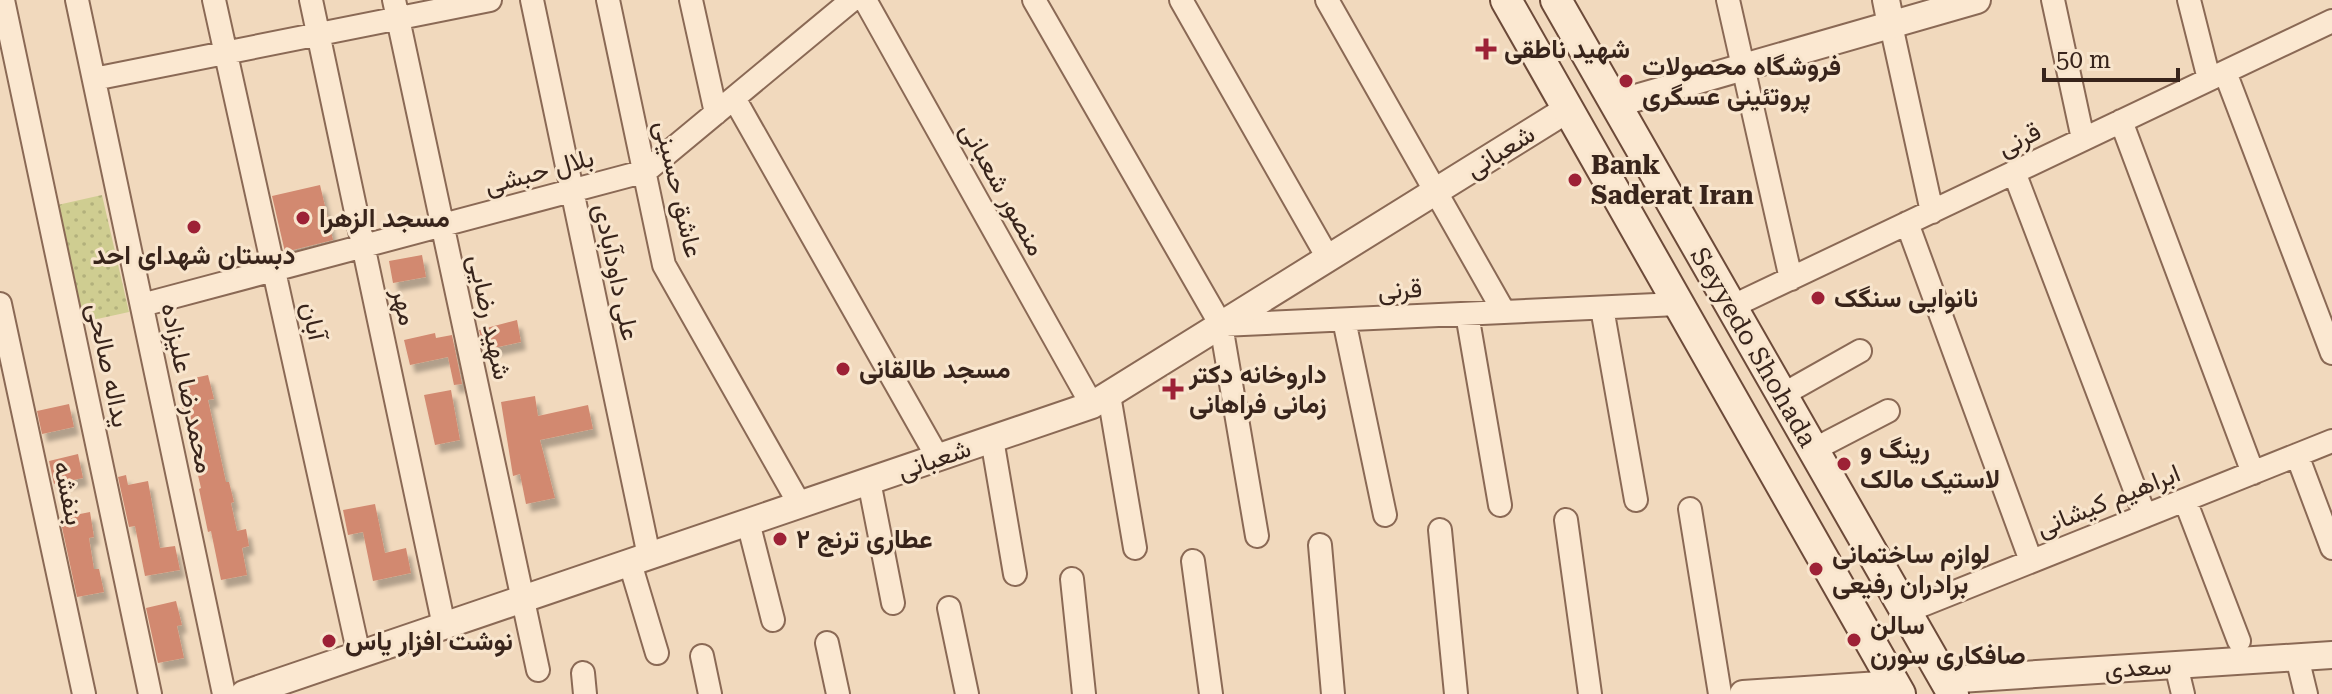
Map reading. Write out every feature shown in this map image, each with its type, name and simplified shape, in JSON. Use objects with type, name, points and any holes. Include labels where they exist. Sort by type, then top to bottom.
[{"type":"main road","name":"Seyyedo Shohada","points":[[1506,0],[1897,689]]},
{"type":"main road","name":"Seyyedo Shohada","points":[[1556,0],[1948,687]]},
{"type":"main road","points":[[1568,109],[1615,104]]},
{"type":"main road","points":[[1678,304],[1731,307]]},
{"type":"street","name":"یداله صالحی","points":[[3,0],[150,694]]},
{"type":"street","name":"محمدرضا علیزاده","points":[[77,0],[224,694]]},
{"type":"street","name":"آبان","points":[[214,0],[359,655]]},
{"type":"street","name":"مهر","points":[[311,0],[444,626]]},
{"type":"street","points":[[94,79],[318,34],[396,9],[490,0]]},
{"type":"street","name":"علی داودآبادی","points":[[532,0],[657,653]]},
{"type":"street","name":"عاشق حسینی","points":[[608,0],[664,265],[800,505]]},
{"type":"street","points":[[691,0],[716,113]]},
{"type":"street","name":"بلال حبشی","points":[[142,305],[646,171],[734,98],[824,11],[852,0]]},
{"type":"street","name":"منصور شعبانی","points":[[865,0],[1100,400],[1135,548]]},
{"type":"street","points":[[1034,0],[1221,325],[1257,536]]},
{"type":"street","points":[[1181,0],[1328,258]]},
{"type":"street","points":[[1327,0],[1504,312]]},
{"type":"street","points":[[1728,0],[1791,279]]},
{"type":"street","points":[[1615,104],[1743,67],[1889,12],[1977,0]]},
{"type":"street","points":[[2053,0],[2083,139]]},
{"type":"street","points":[[2189,0],[2217,76],[2332,353]]},
{"type":"street","name":"شهید رضایی","points":[[396,9],[538,670]]},
{"type":"street","points":[[1889,12],[1932,212]]},
{"type":"street","name":"قرنی","points":[[1731,307],[2332,21]]},
{"type":"street","points":[[734,98],[938,458]]},
{"type":"street","name":"شعبانی","points":[[244,694],[1100,400],[1568,109]]},
{"type":"street","points":[[2121,121],[2253,473]]},
{"type":"street","points":[[2014,172],[2145,516]]},
{"type":"street","points":[[1907,223],[2031,561]]},
{"type":"street","name":"بنفشه","points":[[0,304],[8,376],[84,694]]},
{"type":"street","name":"قرنی","points":[[1221,325],[1678,304]]},
{"type":"street","points":[[1602,308],[1636,500]]},
{"type":"street","points":[[1467,314],[1500,505]]},
{"type":"street","points":[[1344,320],[1385,515]]},
{"type":"street","points":[[1782,395],[1860,351]]},
{"type":"street","points":[[1813,450],[1888,411]]},
{"type":"street","points":[[992,439],[1015,574]]},
{"type":"street","name":"ابراهیم کیشانی","points":[[1905,612],[2332,441]]},
{"type":"street","points":[[2297,455],[2332,548]]},
{"type":"street","points":[[869,481],[893,603]]},
{"type":"street","points":[[2185,500],[2239,641]]},
{"type":"street","points":[[1690,509],[1720,694]]},
{"type":"street","points":[[1566,520],[1590,694]]},
{"type":"street","points":[[748,522],[773,620]]},
{"type":"street","points":[[1440,530],[1456,694]]},
{"type":"street","points":[[1320,545],[1333,694]]},
{"type":"street","points":[[1193,561],[1211,694]]},
{"type":"street","points":[[1072,579],[1084,694]]},
{"type":"street","points":[[949,608],[967,694]]},
{"type":"street","points":[[827,643],[838,694]]},
{"type":"street","name":"سعدی","points":[[1948,687],[2176,665],[2332,655]]},
{"type":"street","points":[[702,656],[710,694]]},
{"type":"street","points":[[2297,657],[2306,694]]},
{"type":"street","points":[[2176,665],[2183,694]]},
{"type":"street","points":[[1743,694],[1897,689]]},
{"type":"shaded area","points":[[102,195],[129,312],[79,323],[53,206]]},
{"type":"building","name":"مسجد الزهرا","points":[[320,185],[333,240],[285,252],[272,196]]},
{"type":"building","points":[[422,255],[426,277],[393,283],[389,261]]},
{"type":"building","points":[[517,320],[521,342],[484,350],[479,330]]},
{"type":"building","points":[[435,333],[436,338],[452,335],[462,384],[454,385],[448,357],[410,365],[404,340]]},
{"type":"building","points":[[208,375],[214,399],[208,400],[226,482],[229,482],[234,502],[231,503],[237,531],[246,529],[249,546],[242,548],[247,575],[221,580],[176,382]]},
{"type":"building","points":[[451,390],[460,440],[435,445],[424,395]]},
{"type":"building","points":[[535,396],[538,416],[588,405],[593,429],[540,440],[555,498],[526,504],[520,474],[513,476],[501,402]]},
{"type":"building","points":[[69,404],[74,427],[42,434],[37,411]]},
{"type":"building","points":[[78,454],[83,478],[54,484],[49,461]]},
{"type":"building","points":[[126,475],[128,485],[148,481],[160,548],[175,546],[180,570],[145,576],[135,526],[129,527],[118,477]]},
{"type":"building","points":[[375,504],[385,553],[406,548],[411,573],[373,581],[363,532],[348,535],[343,510]]},
{"type":"building","points":[[90,512],[94,537],[89,538],[94,569],[99,569],[104,592],[77,597],[60,518]]},
{"type":"building","points":[[176,601],[182,625],[177,626],[184,658],[158,663],[146,608]]},
{"type":"place","name":"شهید ناطقی","points":[[1486,49]]},
{"type":"place","name":"فروشگاه محصولات پروتئینی عسگری","points":[[1626,81]]},
{"type":"place","name":"Bank Saderat Iran","points":[[1575,180]]},
{"type":"place","name":"مسجد الزهرا","points":[[303,218]]},
{"type":"place","name":"دبستان شهدای احد","points":[[194,227]]},
{"type":"place","name":"نانوایی سنگک","points":[[1818,298]]},
{"type":"place","name":"مسجد طالقانی","points":[[843,369]]},
{"type":"place","name":"داروخانه دکتر زمانی فراهانی","points":[[1173,389]]},
{"type":"place","name":"رینگ و لاستیک مالک","points":[[1844,464]]},
{"type":"place","name":"عطاری ترنج ۲","points":[[780,539]]},
{"type":"place","name":"لوازم ساختمانی برادران رفیعی","points":[[1816,569]]},
{"type":"place","name":"سالن صافکاری سورن","points":[[1854,640]]},
{"type":"place","name":"نوشت افزار یاس","points":[[329,641]]}]
